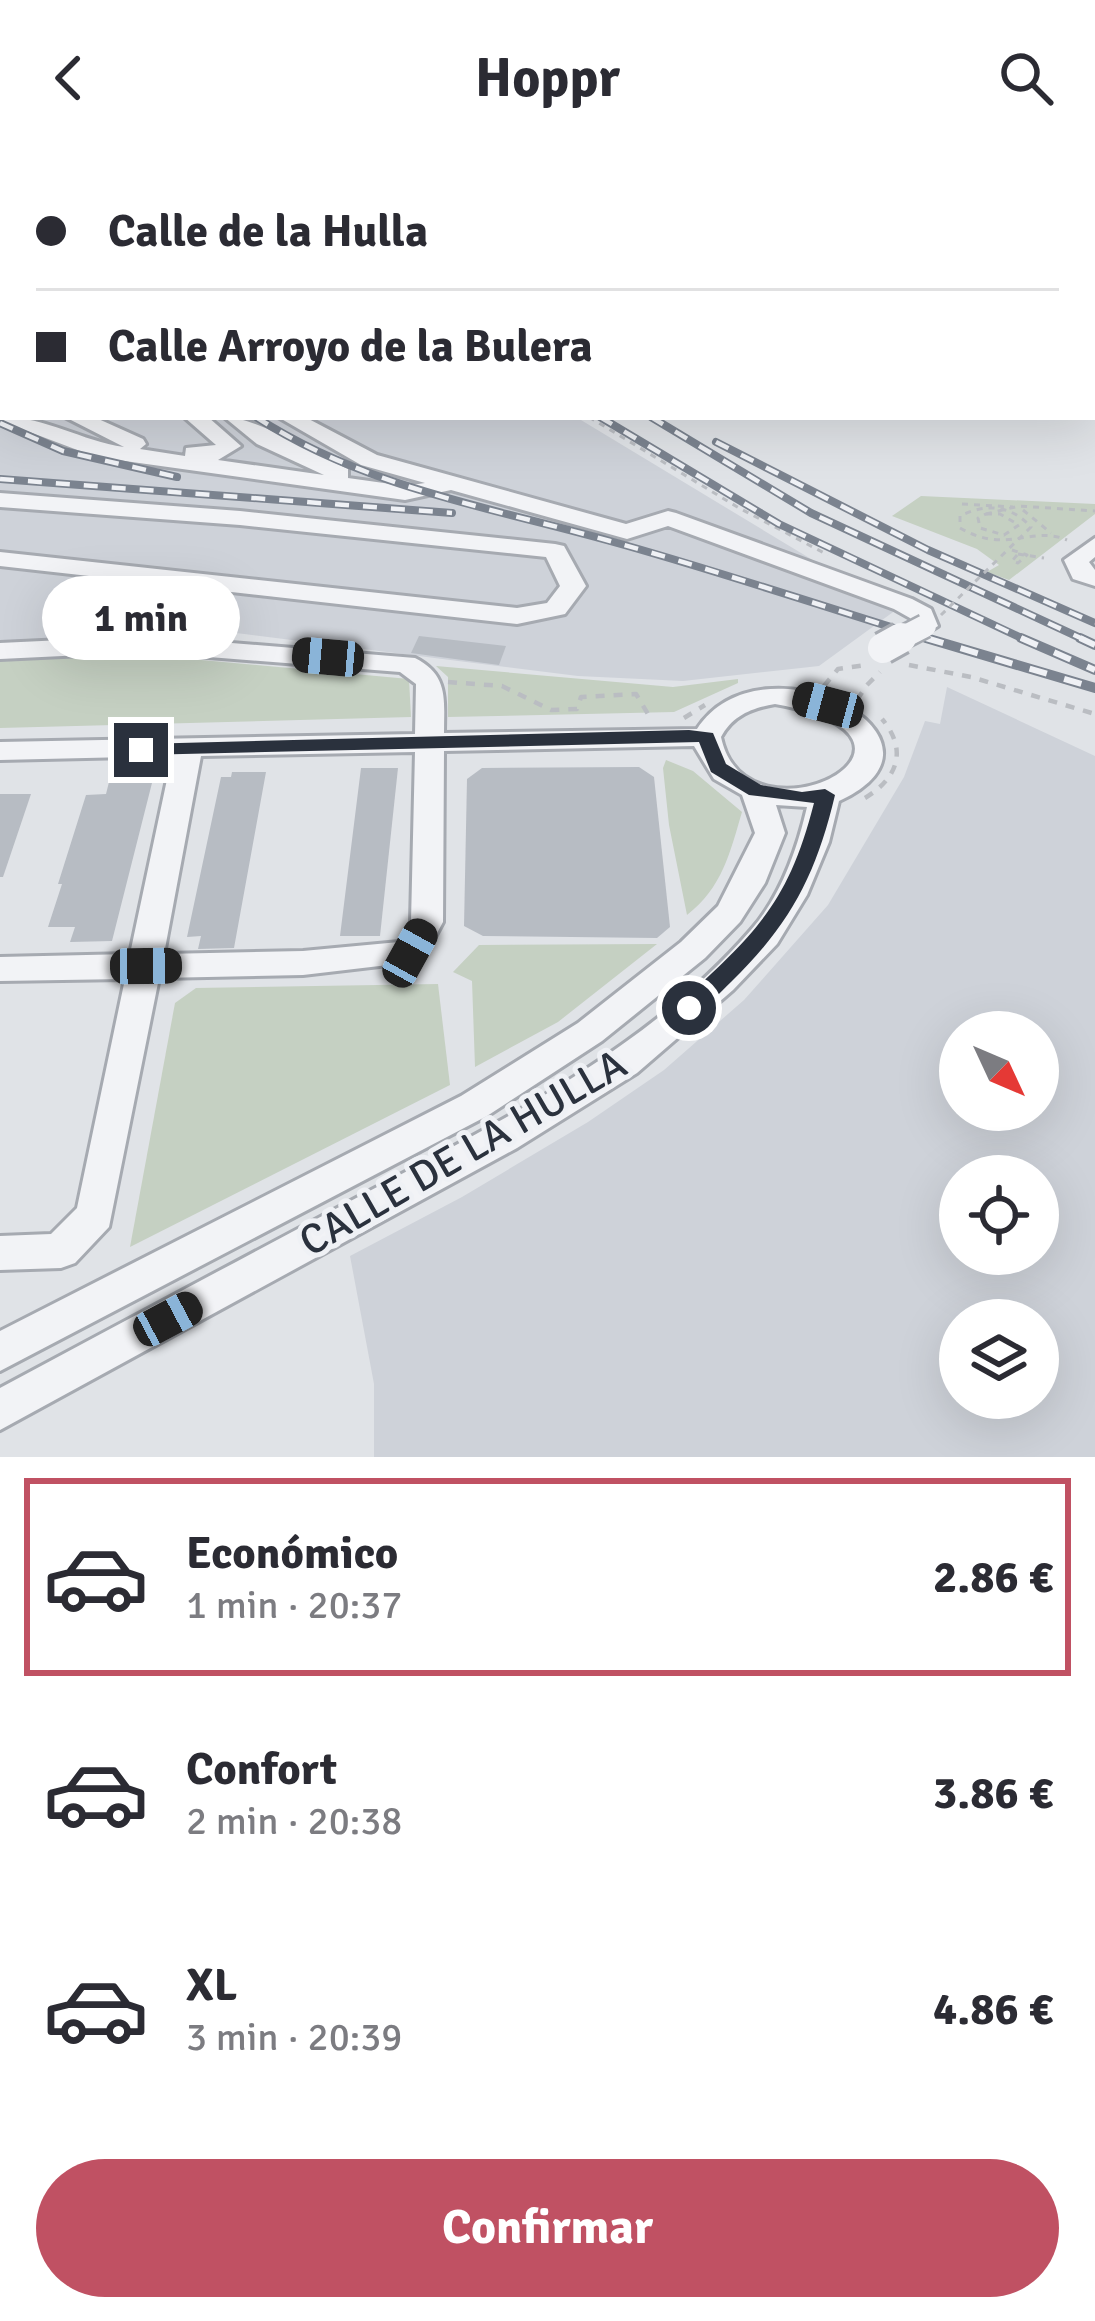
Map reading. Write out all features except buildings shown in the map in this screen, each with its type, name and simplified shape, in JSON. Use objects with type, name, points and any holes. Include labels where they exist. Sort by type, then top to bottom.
[{"type":"street","points":[[18,420],[96,450],[405,493],[454,485]]},
{"type":"street","points":[[82,420],[126,443],[217,454],[230,446],[199,420]]},
{"type":"street","points":[[239,420],[265,439],[344,476],[338,484]]},
{"type":"street","points":[[295,420],[369,460],[627,532],[668,518],[922,614],[928,626],[883,659]]},
{"type":"street","points":[[44,432],[108,434]]},
{"type":"street","points":[[0,500],[240,518],[556,551],[573,586],[556,609],[518,616],[0,559]]},
{"type":"street","points":[[1095,545],[1076,560],[1082,574],[1095,579]]},
{"type":"street","points":[[0,652],[146,644],[251,650],[406,664],[422,672],[430,684],[427,922],[410,953],[303,963],[0,969]]},
{"type":"street","points":[[802,698],[828,705],[864,730],[872,745],[872,761],[863,776],[825,795],[802,798],[756,791],[718,767],[707,737],[714,722],[750,700],[802,698]]},
{"type":"street","points":[[0,751],[707,737]]},
{"type":"street","points":[[0,1253],[61,1251],[95,1215],[188,749]]},
{"type":"street","name":"CALLE DE LA HULLA","points":[[0,1352],[474,1106],[590,1032],[693,950],[729,914],[749,883],[770,832],[756,791]]},
{"type":"street","name":"CALLE DE LA HULLA","points":[[0,1410],[504,1137],[625,1063],[722,981],[765,936],[791,896],[814,842],[825,795]]},
{"type":"path","points":[[594,420],[739,508],[830,556]]},
{"type":"path","points":[[962,504],[1095,511]]},
{"type":"path","points":[[928,626],[1015,552],[1031,527],[1008,509],[981,507],[960,516],[960,528],[989,542],[1015,544],[1051,533]]},
{"type":"path","points":[[984,514],[1011,518],[1018,530],[1004,535],[980,528],[978,518],[984,514],[1018,508],[1067,540]]},
{"type":"path","points":[[1015,552],[1043,558]]},
{"type":"path","points":[[867,685],[883,659]]},
{"type":"path","points":[[824,686],[838,669],[862,669],[883,659],[971,677],[1095,714]]},
{"type":"path","points":[[430,684],[476,679],[535,697],[550,710],[577,709],[581,697],[636,694],[651,722]]},
{"type":"shaded area","points":[[0,420],[581,420],[816,562],[911,599],[819,666],[683,681],[578,676],[197,628],[0,642]]},
{"type":"shaded area","points":[[947,687],[1095,756],[1095,1457],[374,1457],[374,1384],[350,1256],[588,1122],[664,1070],[744,1000],[828,905],[904,777],[925,721],[940,724]]},
{"type":"green space","points":[[921,496],[1095,504],[1095,514],[1009,580],[987,572],[999,565],[977,549],[892,516]]},
{"type":"green space","points":[[124,653],[409,679],[411,717],[0,728],[0,660]]},
{"type":"green space","points":[[436,666],[673,687],[738,679],[738,683],[674,712],[448,717],[448,677]]},
{"type":"green space","points":[[666,760],[693,771],[742,812],[717,881],[687,915],[669,825]]},
{"type":"green space","points":[[657,944],[558,1022],[475,1067],[472,981],[453,972],[479,945]]},
{"type":"green space","points":[[438,984],[450,1085],[130,1247],[175,1003],[196,988]]},
{"type":"railway","points":[[261,420],[383,478],[651,553],[933,640]]},
{"type":"railway","points":[[605,420],[779,524],[1028,641]]},
{"type":"railway","points":[[656,420],[811,513],[1087,641]]},
{"type":"railway","points":[[0,423],[63,451],[177,477]]},
{"type":"railway","points":[[716,442],[928,550],[1095,623]]},
{"type":"railway","points":[[0,479],[452,513]]},
{"type":"railway","points":[[926,638],[933,640]]},
{"type":"railway","points":[[1021,638],[1095,670]]},
{"type":"railway","points":[[1080,638],[1095,645]]},
{"type":"railway","points":[[933,640],[1095,688]]},
{"type":"route","points":[[141,750],[707,737],[718,767],[734,781],[778,796],[825,795],[814,842],[791,896],[765,936],[689,1008]]}]
